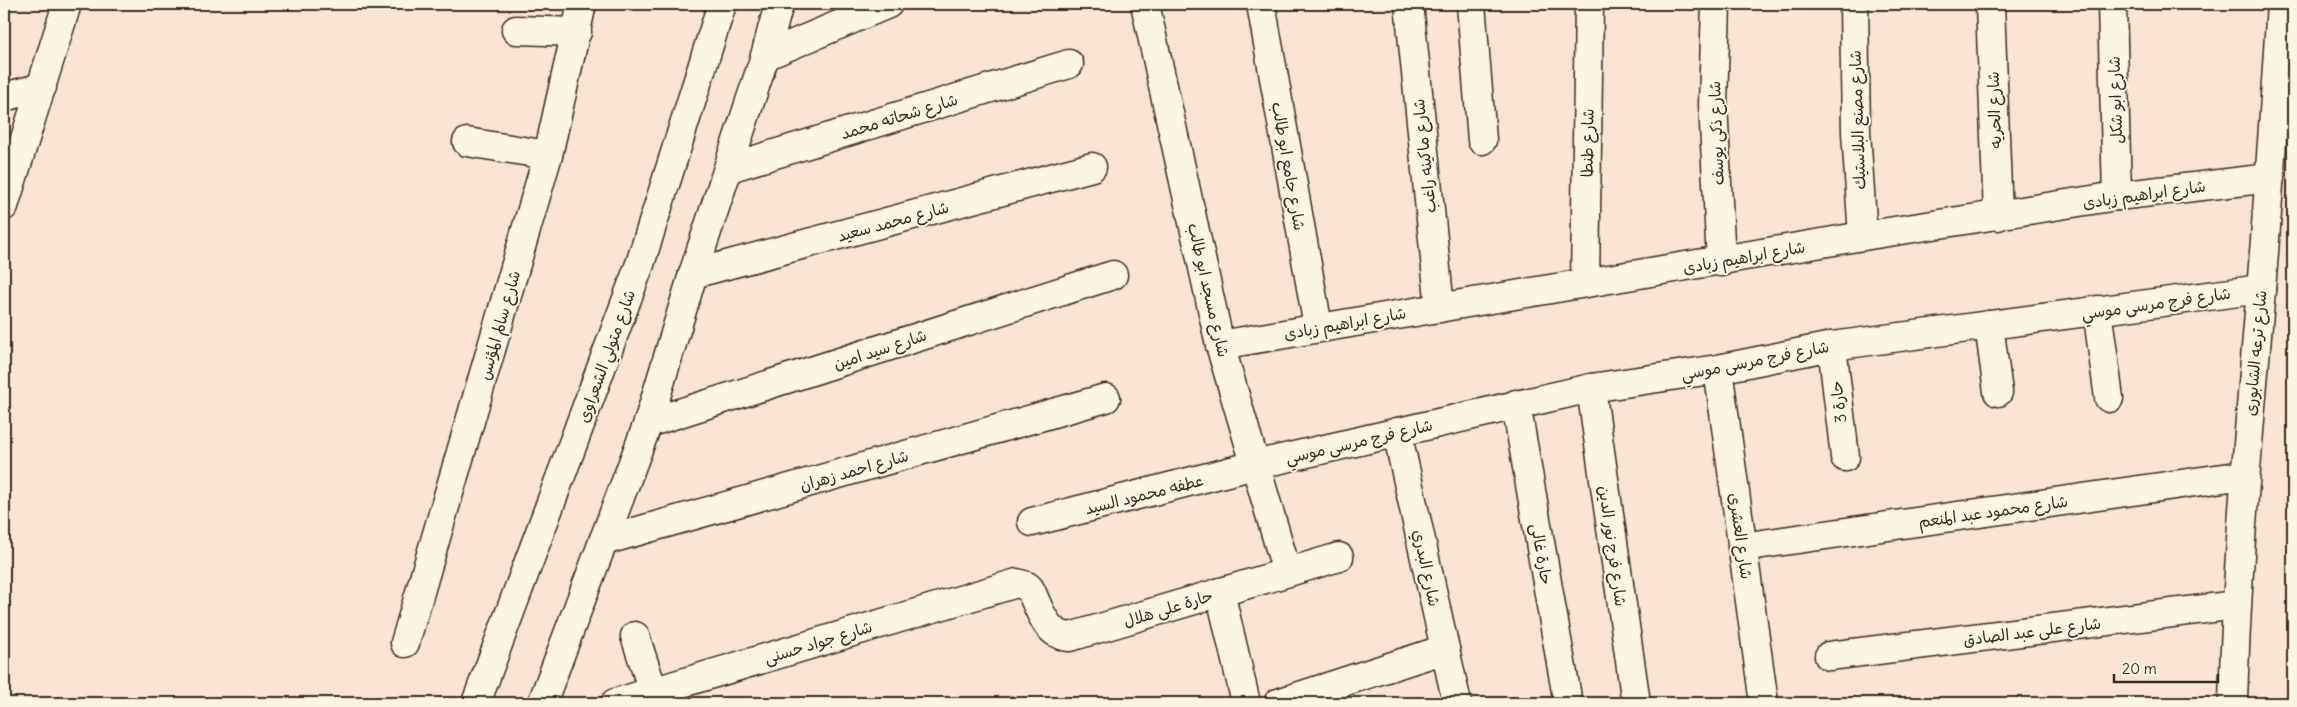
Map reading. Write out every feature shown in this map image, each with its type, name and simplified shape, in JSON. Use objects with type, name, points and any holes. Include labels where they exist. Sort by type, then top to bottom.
[{"type":"street","points":[[4,206],[68,4]]},
{"type":"street","name":"شارع سالم المؤنس","points":[[405,643],[548,155],[582,4]]},
{"type":"street","name":"شارع متولي الشعراوى","points":[[476,703],[640,264],[722,4]]},
{"type":"street","points":[[542,703],[648,424],[693,274],[765,56],[779,4]]},
{"type":"street","points":[[765,56],[888,4]]},
{"type":"street","name":"شارع مسجد ابو طالب","points":[[1145,4],[1220,345],[1287,572]]},
{"type":"street","name":"شارع جامع ابو طالب","points":[[1261,4],[1318,327]]},
{"type":"street","name":"شارع ماكينه راغب","points":[[1409,4],[1440,308]]},
{"type":"street","points":[[1471,4],[1482,140]]},
{"type":"street","name":"شارع طنطا","points":[[1584,283],[1589,4]]},
{"type":"street","name":"شارع ذكى يوسف","points":[[1716,4],[1713,104],[1721,262]]},
{"type":"street","name":"شارع مصنع البلاستيك","points":[[1854,4],[1856,132],[1863,236]]},
{"type":"street","name":"شارع الحريه","points":[[1990,4],[1998,216]]},
{"type":"street","name":"شارع ابو شكل","points":[[2112,4],[2117,196]]},
{"type":"street","name":"شارع ترعه الشابورى","points":[[2234,703],[2236,605],[2244,475],[2270,178],[2281,4]]},
{"type":"street","points":[[516,30],[577,32]]},
{"type":"street","name":"شارع شحاته محمد","points":[[729,168],[1069,64]]},
{"type":"street","points":[[4,97],[42,86]]},
{"type":"street","points":[[467,142],[548,155]]},
{"type":"street","name":"شارع محمد سعيد","points":[[693,274],[1092,167]]},
{"type":"street","name":"شارع ابراهيم زبادى","points":[[1220,345],[1318,327],[1721,262],[1863,236],[2117,196],[2270,178]]},
{"type":"street","name":"شارع سيد امين","points":[[648,424],[1112,275]]},
{"type":"street","name":"شارع فرج مرسى موسي","points":[[1256,465],[1590,388],[1718,369],[1832,346],[2261,289]]},
{"type":"street","points":[[2097,310],[2110,398]]},
{"type":"street","points":[[1988,325],[1998,392]]},
{"type":"street","name":"حارة 3","points":[[1832,346],[1845,458]]},
{"type":"street","name":"شارع العشرى","points":[[1718,369],[1764,703]]},
{"type":"street","name":"شارع فرج نور الدين","points":[[1590,388],[1636,703]]},
{"type":"street","name":"شارع احمد زهران","points":[[603,541],[1106,398]]},
{"type":"street","name":"حارة غالى","points":[[1516,404],[1568,703]]},
{"type":"street","name":"شارع البدري","points":[[1397,432],[1456,703]]},
{"type":"street","name":"عطفه محمود السيد","points":[[1032,522],[1256,465]]},
{"type":"street","name":"شارع محمود عبد المنعم","points":[[1742,547],[2244,475]]},
{"type":"street","name":"حارة على هلال","points":[[1022,584],[1030,589],[1051,629],[1062,636],[1070,637],[1339,557]]},
{"type":"street","name":"شارع جواد حسنى","points":[[615,703],[655,698],[1012,584],[1022,584]]},
{"type":"street","points":[[1220,592],[1246,703]]},
{"type":"street","name":"شارع على عبد الصادق","points":[[1829,656],[2236,605]]},
{"type":"street","points":[[635,636],[655,698]]},
{"type":"street","points":[[1278,703],[1445,649]]}]
